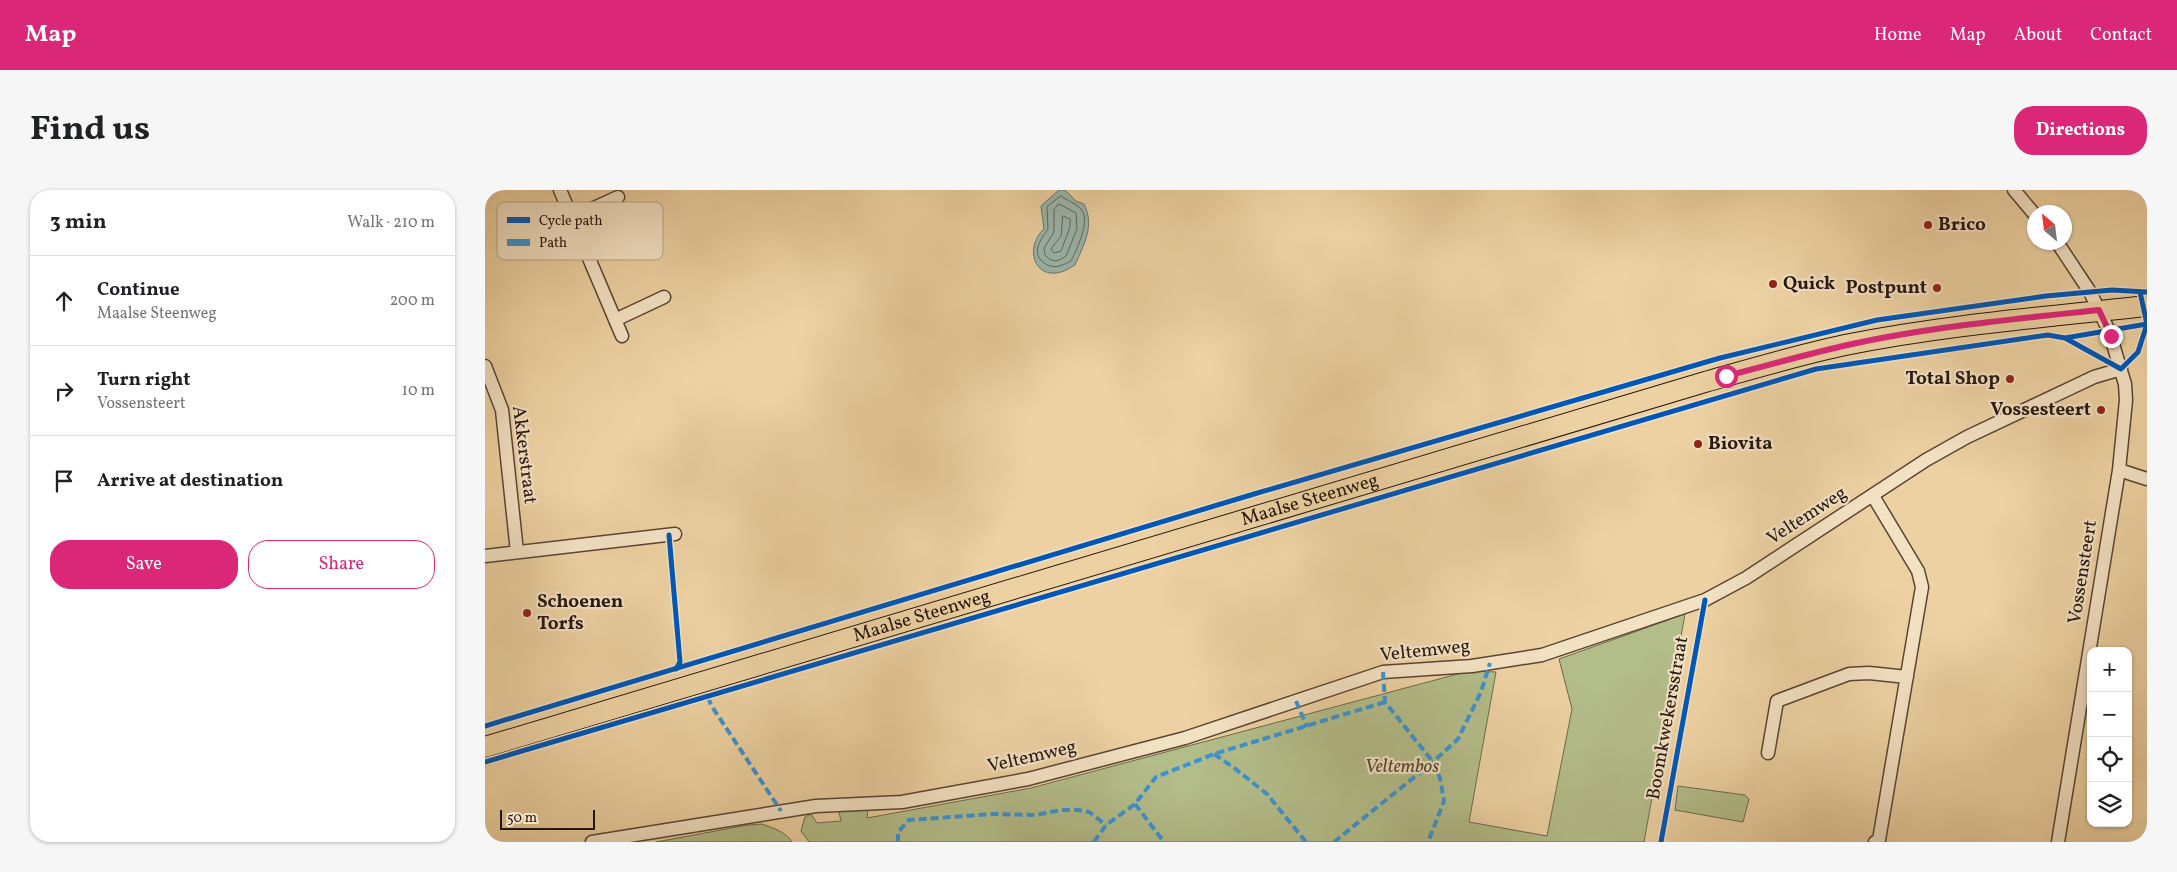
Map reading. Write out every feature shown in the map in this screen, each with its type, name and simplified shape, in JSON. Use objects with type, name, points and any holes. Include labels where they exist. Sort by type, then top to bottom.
[{"type":"main road","name":"Maalse Steenweg","points":[[485,747],[1726,376],[1845,346],[1926,332],[2099,310],[2147,306]]},
{"type":"street","points":[[561,190],[566,202]]},
{"type":"street","points":[[2014,190],[2027,205]]},
{"type":"street","points":[[607,202],[618,197]]},
{"type":"street","name":"Vossensteert","points":[[2058,842],[2119,470],[2126,400],[2125,384],[2109,331],[2090,292],[2062,250]]},
{"type":"street","points":[[590,260],[622,336]]},
{"type":"street","points":[[615,320],[664,297]]},
{"type":"street","name":"Akkerstraat","points":[[485,366],[502,410],[517,552]]},
{"type":"street","name":"Veltemweg","points":[[592,842],[808,807],[902,802],[1027,779],[1185,738],[1383,672],[1472,666],[1542,655],[1705,600],[1746,578],[1925,460],[1967,437],[2094,377],[2121,369]]},
{"type":"street","points":[[2119,470],[2147,479]]},
{"type":"street","points":[[1873,496],[1918,571],[1922,587],[1877,841]]},
{"type":"street","points":[[485,556],[675,534]]},
{"type":"street","points":[[1768,753],[1777,701],[1849,674],[1869,673],[1907,677]]},
{"type":"green space","name":"Veltembos","points":[[1685,614],[1644,842],[809,842],[801,831],[805,817],[811,814],[817,823],[841,821],[839,812],[842,809],[868,810],[867,818],[1031,788],[1469,671],[1496,672],[1469,822],[1547,836],[1572,709],[1559,659]]},
{"type":"green space","points":[[1678,786],[1745,795],[1749,799],[1743,822],[1675,810]]},
{"type":"green space","points":[[762,824],[783,833],[792,842],[656,842],[748,825]]},
{"type":"water","points":[[1059,190],[1065,190],[1076,201],[1084,204],[1089,220],[1085,242],[1075,265],[1063,271],[1052,273],[1038,267],[1033,253],[1034,244],[1044,229],[1041,206]]},
{"type":"marked path","points":[[1334,842],[1433,762],[1458,739],[1481,692],[1490,663]]},
{"type":"marked path","points":[[1383,672],[1385,702],[1433,762],[1440,778],[1444,801],[1428,842]]},
{"type":"marked path","points":[[708,697],[711,705],[781,811]]},
{"type":"marked path","points":[[1296,701],[1307,727]]},
{"type":"marked path","points":[[1094,842],[1106,825],[1135,804],[1156,777],[1214,754],[1385,702]]},
{"type":"marked path","points":[[1214,754],[1267,794],[1306,842]]},
{"type":"marked path","points":[[1135,804],[1164,842]]},
{"type":"marked path","points":[[898,842],[898,832],[909,820],[994,814],[1036,815],[1061,810],[1078,810],[1089,812],[1106,825]]},
{"type":"cycle path","points":[[485,726],[1254,494],[1720,358],[1877,320],[2046,296],[2112,290],[2147,292]]},
{"type":"cycle path","points":[[2065,338],[2121,369],[2138,352],[2147,324],[2140,292]]},
{"type":"cycle path","points":[[485,762],[1816,369],[2048,335],[2065,338],[2147,324]]},
{"type":"cycle path","points":[[669,535],[680,662],[676,669]]},
{"type":"cycle path","name":"Boomkwekersstraat","points":[[1661,842],[1705,600]]},
{"type":"place","name":"Brico","points":[[1928,225]]},
{"type":"place","name":"Quick","points":[[1773,284]]},
{"type":"place","name":"Postpunt","points":[[1937,288]]},
{"type":"place","name":"Total Shop","points":[[2010,379]]},
{"type":"place","name":"Vossesteert","points":[[2101,410]]},
{"type":"place","name":"Biovita","points":[[1698,444]]},
{"type":"place","name":"Schoenen Torfs","points":[[527,613]]},
{"type":"route","points":[[1726,376],[1845,346],[1926,332],[2048,315],[2099,310],[2111,336]]}]
